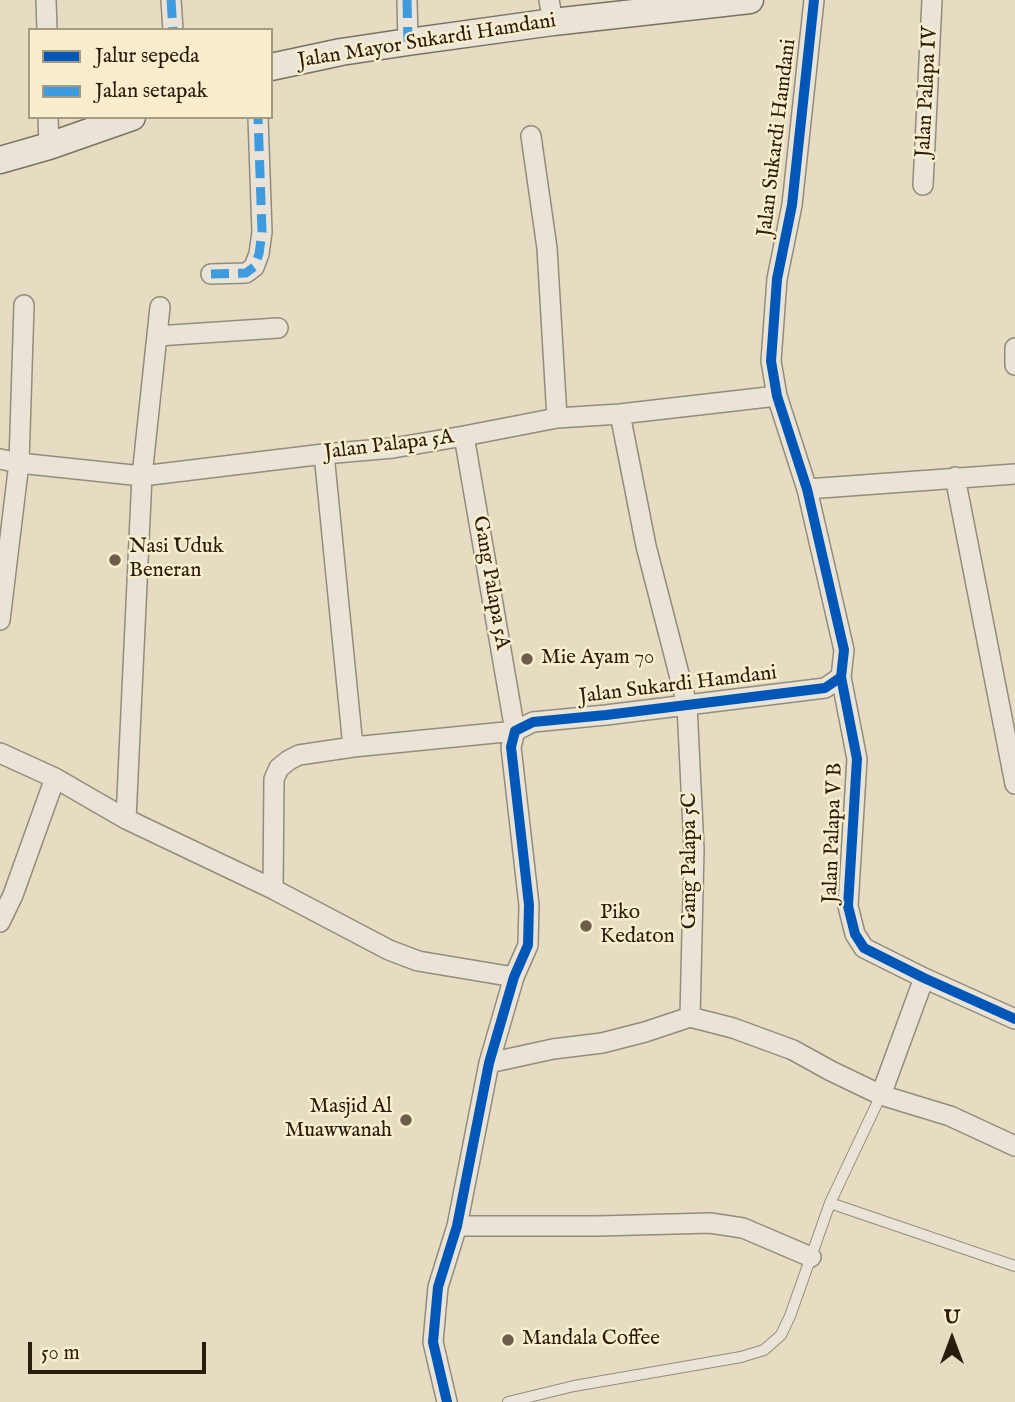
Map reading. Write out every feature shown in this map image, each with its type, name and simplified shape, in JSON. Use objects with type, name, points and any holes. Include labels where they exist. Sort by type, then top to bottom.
[{"type":"street","points":[[46,0],[47,28]]},
{"type":"street","points":[[172,0],[173,28]]},
{"type":"street","points":[[407,0],[408,42]]},
{"type":"street","name":"Jalan Mayor Sukardi Hamdani","points":[[273,67],[341,52],[408,42],[551,11],[750,0]]},
{"type":"street","name":"Jalan Sukardi Hamdani","points":[[273,890],[274,779],[279,768],[299,755],[515,731],[533,722],[825,688],[841,677],[844,650],[807,489],[776,396],[771,361],[777,279],[792,205],[814,0]]},
{"type":"street","name":"Jalan Palapa IV","points":[[923,185],[932,0]]},
{"type":"street","points":[[48,119],[49,146]]},
{"type":"street","points":[[0,160],[126,119]]},
{"type":"street","points":[[211,274],[246,272],[254,267],[260,254],[262,232],[258,119]]},
{"type":"street","points":[[531,136],[547,248],[557,418]]},
{"type":"street","points":[[0,620],[10,461],[24,305]]},
{"type":"street","points":[[126,819],[142,476],[160,307]]},
{"type":"street","points":[[158,336],[278,328]]},
{"type":"street","points":[[1015,348],[1015,365]]},
{"type":"street","name":"Jalan Palapa 5A","points":[[10,461],[142,476],[393,448],[557,418],[620,414],[776,396]]},
{"type":"street","name":"Gang Palapa 5C","points":[[620,414],[646,546],[687,705],[694,849],[690,1017]]},
{"type":"street","name":"Gang Palapa 5A","points":[[464,436],[515,731]]},
{"type":"street","points":[[324,454],[353,747]]},
{"type":"street","points":[[807,489],[1015,474]]},
{"type":"street","points":[[955,477],[1015,784]]},
{"type":"street","name":"Jalan Palapa V B","points":[[841,677],[857,759],[848,906],[855,934],[864,948],[1015,1018]]},
{"type":"street","points":[[447,1402],[433,1342],[438,1287],[457,1226],[489,1063],[514,977],[528,945],[529,905],[511,747],[515,731]]},
{"type":"street","points":[[0,753],[55,778],[126,819],[389,950],[418,961],[514,977]]},
{"type":"street","points":[[0,922],[13,895],[55,778]]},
{"type":"street","points":[[881,1095],[924,978]]},
{"type":"street","points":[[489,1063],[554,1049],[602,1043],[690,1017],[733,1028],[793,1050],[881,1095],[950,1116],[1015,1146]]},
{"type":"street","points":[[457,1226],[709,1223],[743,1228],[811,1257]]},
{"type":"lane","points":[[508,1402],[574,1386],[741,1357],[764,1350],[781,1335],[790,1316],[831,1203],[881,1095]]},
{"type":"lane","points":[[831,1203],[1015,1266]]},
{"type":"marked path","points":[[171,0],[173,28]]},
{"type":"marked path","points":[[407,0],[408,42]]},
{"type":"marked path","points":[[211,274],[246,273],[254,267],[259,254],[262,232],[258,119]]},
{"type":"cycle path","points":[[814,0],[792,205],[777,279],[771,361],[777,396],[807,489],[844,650],[841,677],[857,759],[848,906],[855,934],[864,948],[1015,1019]]},
{"type":"cycle path","points":[[447,1402],[433,1342],[438,1287],[457,1226],[489,1063],[514,977],[528,945],[529,905],[511,747],[515,731],[533,722],[825,688],[841,677]]},
{"type":"place","name":"Nasi Uduk Beneran","points":[[115,560]]},
{"type":"place","name":"Mie Ayam 70","points":[[527,659]]},
{"type":"place","name":"Piko Kedaton","points":[[586,926]]},
{"type":"place","name":"Masjid Al Muawwanah","points":[[406,1120]]},
{"type":"place","name":"Mandala Coffee","points":[[508,1340]]}]
